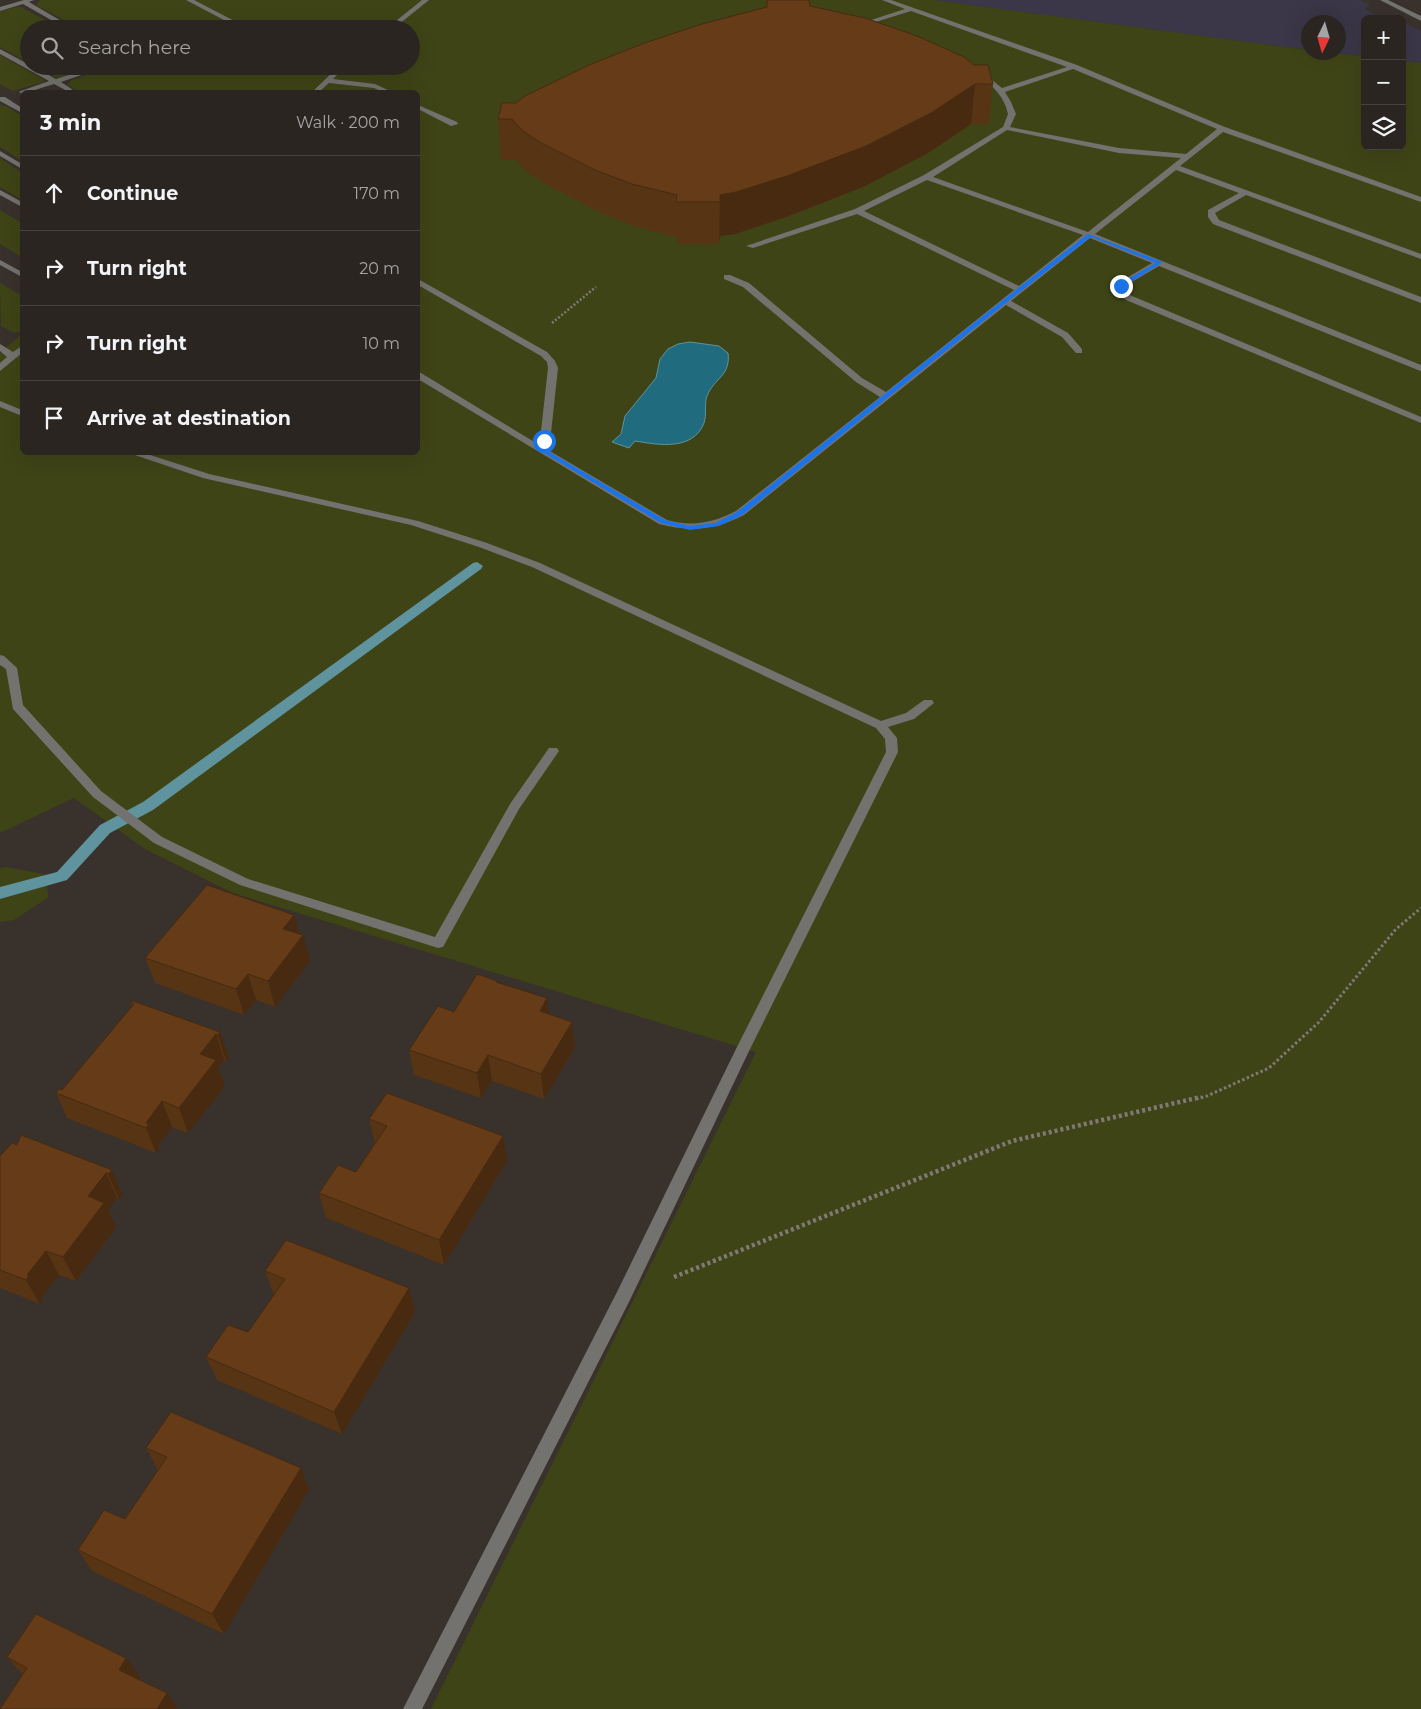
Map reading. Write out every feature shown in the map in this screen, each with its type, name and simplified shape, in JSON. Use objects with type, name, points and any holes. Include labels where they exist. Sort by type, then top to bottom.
[{"type":"street","points":[[0,9],[33,0]]},
{"type":"street","points":[[189,0],[230,20]]},
{"type":"street","points":[[400,20],[426,0]]},
{"type":"street","points":[[885,0],[1075,66],[1222,129],[1421,200]]},
{"type":"street","points":[[1383,0],[1421,19]]},
{"type":"street","points":[[24,2],[56,20]]},
{"type":"street","points":[[874,33],[866,30],[864,26],[912,9]]},
{"type":"street","points":[[0,51],[20,62]]},
{"type":"street","points":[[1001,91],[1075,66]]},
{"type":"street","points":[[750,246],[858,211],[927,177],[1006,128],[1012,114],[1008,100],[982,74],[974,71]]},
{"type":"street","points":[[43,75],[69,90]]},
{"type":"street","points":[[30,90],[77,75]]},
{"type":"street","points":[[317,90],[334,75]]},
{"type":"street","points":[[328,81],[374,86],[383,90]]},
{"type":"street","points":[[0,90],[11,96],[1,100]]},
{"type":"street","points":[[1,100],[20,111]]},
{"type":"street","points":[[420,108],[454,124]]},
{"type":"street","points":[[1006,128],[1126,152],[1188,156]]},
{"type":"street","points":[[420,376],[663,522],[684,527],[704,528],[717,525],[740,513],[1222,129]]},
{"type":"street","points":[[0,153],[20,166]]},
{"type":"street","points":[[1175,167],[1421,258]]},
{"type":"street","points":[[927,177],[1160,262],[1421,368]]},
{"type":"street","points":[[0,192],[20,204]]},
{"type":"street","points":[[1246,192],[1211,212],[1212,218],[1216,222],[1421,300]]},
{"type":"street","points":[[858,211],[1020,290]]},
{"type":"street","points":[[0,262],[20,274]]},
{"type":"street","points":[[1160,262],[1121,286],[1120,292],[1129,298],[1421,420]]},
{"type":"street","points":[[727,277],[746,285],[858,380],[887,397]]},
{"type":"street","points":[[420,283],[544,354],[551,361],[553,368],[546,433],[544,441],[537,447]]},
{"type":"street","points":[[1004,301],[1064,335],[1079,351]]},
{"type":"street","points":[[0,347],[13,357]]},
{"type":"street","points":[[0,368],[20,351]]},
{"type":"street","points":[[0,404],[20,412]]},
{"type":"street","points":[[140,455],[206,476],[414,523],[484,545],[536,565],[880,725],[891,738],[892,752],[743,1049],[623,1297],[412,1709]]},
{"type":"street","points":[[0,659],[11,668],[17,706],[97,794],[158,840],[244,882],[438,943],[514,807],[553,751]]},
{"type":"street","points":[[880,725],[910,716],[928,703]]},
{"type":"path","points":[[623,1297],[1012,1141],[1207,1096],[1269,1068],[1319,1022],[1396,929],[1421,908]]},
{"type":"shaded area","points":[[932,0],[1360,0],[1370,5],[1365,9],[1375,15],[1361,15],[1361,56],[1346,54],[1346,15],[1301,15],[1301,49]]},
{"type":"shaded area","points":[[1406,23],[1421,31],[1421,63],[1406,61]]},
{"type":"green space","points":[[40,0],[933,0],[1301,49],[1301,60],[1346,60],[1346,54],[1361,56],[1361,150],[1406,150],[1406,61],[1421,63],[1421,1709],[431,1709],[756,1052],[233,893],[145,849],[74,798],[0,833],[0,353],[20,336],[20,455],[420,455],[420,90],[76,90],[67,85],[71,80],[87,75],[420,75],[420,20],[64,20],[36,5]]},
{"type":"green space","points":[[21,7],[45,20],[20,20],[20,58],[0,47],[0,11]]},
{"type":"green space","points":[[0,55],[20,66],[20,75],[36,75],[45,80],[44,82],[13,91],[0,84]]},
{"type":"green space","points":[[51,75],[68,75],[59,78]]},
{"type":"green space","points":[[0,105],[6,106],[20,115],[20,160],[0,147]]},
{"type":"green space","points":[[0,158],[20,172],[20,199],[0,187]]},
{"type":"green space","points":[[0,210],[20,222],[20,256],[0,244]]},
{"type":"green space","points":[[0,283],[20,295],[20,332],[13,332],[1,326]]},
{"type":"green space","points":[[6,867],[44,874],[49,897],[14,920],[0,922],[0,868]]},
{"type":"water","points":[[690,342],[719,346],[728,353],[725,372],[707,396],[705,420],[699,432],[684,442],[674,444],[654,444],[635,441],[629,448],[612,442],[621,434],[625,416],[656,378],[660,359],[668,349],[678,344]]},
{"type":"building","points":[[767,0],[809,0],[810,6],[865,18],[917,36],[964,57],[974,65],[988,65],[993,84],[975,84],[931,113],[866,146],[787,176],[720,195],[720,202],[676,202],[677,195],[632,184],[595,170],[541,143],[523,131],[512,119],[498,119],[502,103],[516,103],[525,96],[589,65],[642,44],[702,24],[767,7]]},
{"type":"building","points":[[207,885],[294,915],[283,929],[303,935],[268,981],[248,974],[236,989],[145,958]]},
{"type":"building","points":[[477,974],[547,998],[540,1011],[572,1022],[541,1074],[488,1055],[477,1073],[409,1050],[438,1006],[454,1012]]},
{"type":"building","points":[[133,1001],[220,1032],[218,1035],[216,1034],[200,1054],[216,1060],[179,1108],[162,1101],[146,1123],[149,1124],[146,1128],[56,1093],[59,1089],[62,1090],[134,1004],[130,1003]]},
{"type":"building","points":[[387,1093],[503,1136],[439,1240],[319,1193],[338,1165],[356,1172],[387,1126],[369,1119]]},
{"type":"building","points":[[21,1135],[112,1170],[108,1174],[106,1173],[88,1196],[104,1203],[63,1257],[46,1251],[27,1275],[29,1276],[26,1280],[0,1270],[0,1156],[12,1143],[17,1145]]},
{"type":"building","points":[[286,1240],[409,1288],[334,1412],[206,1357],[228,1325],[248,1332],[285,1279],[265,1271]]},
{"type":"building","points":[[171,1412],[301,1468],[212,1614],[78,1550],[104,1510],[125,1519],[167,1457],[146,1448]]},
{"type":"building","points":[[36,1614],[126,1658],[119,1670],[167,1693],[157,1709],[0,1709],[27,1668],[7,1657]]},
{"type":"waterway","points":[[0,893],[62,876],[105,829],[148,806],[477,566]]},
{"type":"route","points":[[544,441],[537,447],[663,522],[690,528],[704,528],[717,525],[740,513],[887,397],[1004,301],[1090,235],[1160,262],[1121,286]]}]
